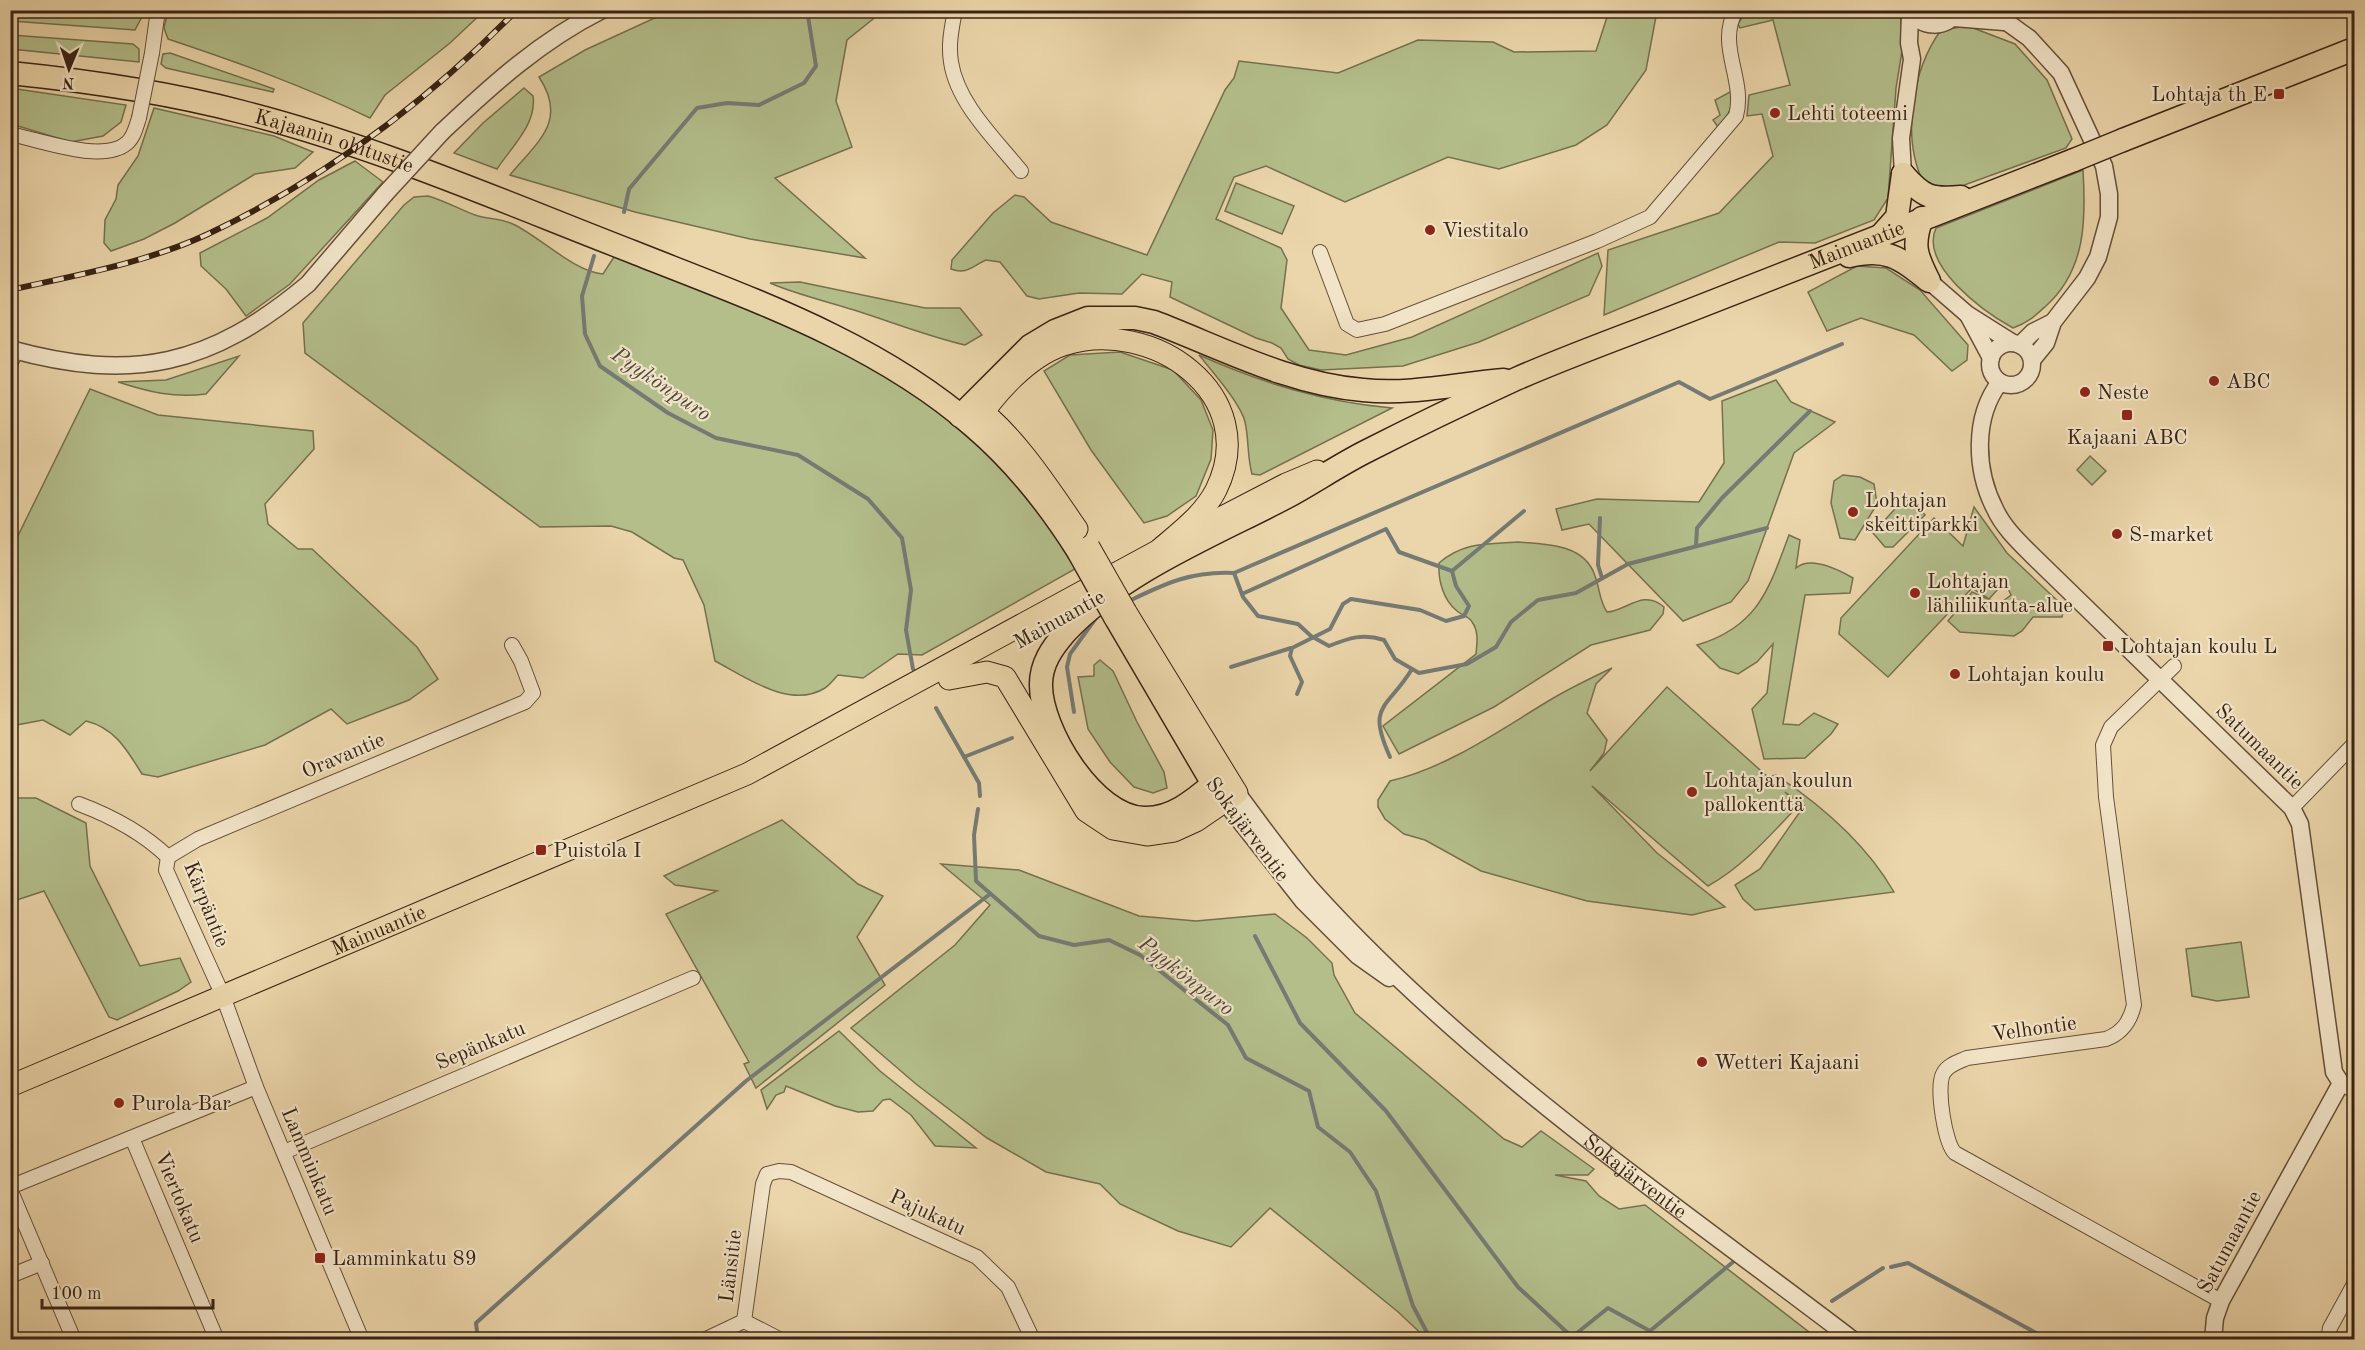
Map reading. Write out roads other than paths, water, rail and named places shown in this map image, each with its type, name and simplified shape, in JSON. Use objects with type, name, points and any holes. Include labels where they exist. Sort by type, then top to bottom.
[{"type":"highway","name":"Mainuantie","points":[[1128,580],[1291,495],[1366,452],[1518,378],[2355,49]]},
{"type":"highway","name":"Kajaanin ohitustie","points":[[10,73],[98,82],[161,94],[296,127],[434,175],[719,286],[860,349],[924,389],[972,414]]},
{"type":"highway","points":[[1903,174],[1917,191],[1937,199],[1984,195]]},
{"type":"highway","points":[[1880,235],[1897,217],[1903,174]]},
{"type":"highway","points":[[1922,218],[1914,239],[1919,261],[1929,281]]},
{"type":"highway","points":[[1804,266],[1865,252],[1886,253],[1902,259],[1929,281]]},
{"type":"highway","points":[[972,414],[1030,346],[1081,321],[1106,318],[1136,318],[1154,322],[1267,369],[1361,390],[1427,389],[1518,378]]},
{"type":"highway","name":"Sokajärventie","points":[[972,414],[1084,549],[1225,790]]},
{"type":"highway","points":[[1128,580],[1072,626],[1044,663],[1041,681],[1042,699],[1048,719],[1082,779],[1097,796],[1117,811],[1142,818],[1171,814],[1225,790]]},
{"type":"main road","points":[[972,414],[1029,365],[1061,345],[1080,340],[1114,338],[1147,344],[1186,367],[1202,382],[1220,413],[1226,434],[1225,463],[1215,492],[1207,504],[1160,549]]},
{"type":"main road","name":"Mainuantie","points":[[10,1086],[478,890],[747,774],[1160,549],[1286,484],[1366,452]]},
{"type":"main road","name":"Mainuantie","points":[[747,774],[772,768],[949,679],[1128,580]]},
{"type":"main road","points":[[949,679],[987,672],[1005,677],[1086,811],[1113,829],[1147,835],[1174,831],[1225,790]]},
{"type":"street","points":[[10,134],[101,153],[117,150],[128,142],[139,118],[158,10]]},
{"type":"street","points":[[12,355],[127,367],[159,364],[191,355],[243,332],[308,284],[442,132],[523,58],[557,35],[602,10]]},
{"type":"street","points":[[955,10],[950,41],[954,77],[974,112],[1021,171]]},
{"type":"street","points":[[1967,314],[1991,358],[1992,371],[2000,382],[2010,385],[2022,382],[2031,372],[2032,359],[2046,343],[2053,322],[2087,278],[2105,240],[2109,194],[2104,166],[2061,73],[2029,38],[1990,10]]},
{"type":"street","points":[[1909,12],[1931,25],[1944,23],[1956,14],[2006,22]]},
{"type":"street","points":[[1903,174],[1901,138],[1912,59],[1909,43],[1909,12]]},
{"type":"street","points":[[1320,252],[1347,324],[1357,330],[1386,324],[1597,241],[1650,217],[1736,116],[1740,95],[1727,42],[1733,16]]},
{"type":"street","points":[[1912,59],[1931,25]]},
{"type":"street","points":[[1929,281],[1967,314],[2016,344],[2032,359]]},
{"type":"street","points":[[1991,358],[2001,346],[2016,344],[2053,322]]},
{"type":"street","name":"Satumaantie","points":[[2000,382],[1984,409],[1980,453],[1983,474],[1995,511],[2033,556],[2292,808],[2300,824],[2334,1072],[2348,1087],[2221,1301],[2215,1318],[2213,1340]]},
{"type":"street","name":"Oravantie","points":[[168,857],[198,839],[525,702],[533,693],[521,661],[512,645]]},
{"type":"street","name":"Velhontie","points":[[2174,666],[2111,727],[2103,745],[2106,797],[2133,1005],[2131,1017],[2116,1035],[2106,1040],[1966,1058],[1953,1064],[1943,1074],[1941,1086],[1946,1139],[1949,1148],[1955,1153],[2221,1301]]},
{"type":"street","points":[[2292,808],[2355,744]]},
{"type":"street","name":"Sokajärventie","points":[[1225,790],[1303,901],[1358,956],[1424,1004],[1563,1118],[1853,1340]]},
{"type":"street","name":"Kärpäntie","points":[[79,804],[105,814],[168,857],[166,870],[223,996]]},
{"type":"street","name":"Sepänkatu","points":[[284,1152],[693,978]]},
{"type":"street","name":"Lamminkatu","points":[[223,996],[256,1087],[362,1340]]},
{"type":"street","points":[[74,1340],[10,1188],[256,1087]]},
{"type":"street","name":"Viertokatu","points":[[132,1138],[217,1340]]},
{"type":"street","name":"Pajukatu","points":[[767,1174],[779,1170],[791,1172],[977,1257],[1008,1287],[1033,1340]]},
{"type":"street","name":"Länsitie","points":[[704,1340],[744,1321],[760,1196],[767,1174]]},
{"type":"street","points":[[10,1276],[42,1263]]},
{"type":"street","points":[[2328,1340],[2330,1328],[2355,1284]]},
{"type":"street","points":[[744,1321],[781,1340]]},
{"type":"waterway","name":"Pyykönpuro","points":[[624,212],[629,189],[697,108],[727,103],[759,105],[804,83],[816,66],[807,10]]},
{"type":"waterway","name":"Pyykönpuro","points":[[594,256],[582,296],[585,334],[600,366],[668,413],[716,438],[798,455],[868,499],[902,538],[911,590],[906,630],[913,669]]},
{"type":"waterway","points":[[1129,601],[1192,576],[1234,573],[1679,382],[1710,399],[1842,344]]},
{"type":"waterway","points":[[1696,546],[1697,528],[1722,498],[1810,411]]},
{"type":"waterway","points":[[1242,594],[1386,529],[1399,552],[1452,571],[1524,511]]},
{"type":"waterway","points":[[1600,518],[1598,565],[1602,578]]},
{"type":"waterway","points":[[1234,573],[1243,597],[1258,616],[1298,624],[1311,636],[1329,646],[1356,637],[1384,640],[1395,659],[1419,673],[1467,664],[1496,647],[1511,622],[1538,600],[1576,593],[1628,564],[1767,528]]},
{"type":"waterway","points":[[1297,694],[1302,682],[1290,656],[1292,648],[1330,629],[1343,604],[1351,599],[1420,610],[1446,621],[1464,616],[1469,606],[1456,586],[1452,571]]},
{"type":"waterway","points":[[1074,712],[1067,667],[1070,654],[1096,618]]},
{"type":"waterway","points":[[1231,667],[1291,648]]},
{"type":"waterway","points":[[1390,757],[1383,740],[1380,717],[1383,708],[1412,669]]},
{"type":"waterway","name":"Pyykönpuro","points":[[936,708],[979,783],[980,796]]},
{"type":"waterway","points":[[964,757],[1012,738]]},
{"type":"waterway","name":"Pyykönpuro","points":[[978,809],[974,835],[976,881],[1039,936],[1074,945],[1109,940],[1140,955],[1228,1025],[1246,1058],[1309,1091],[1318,1127],[1350,1152],[1376,1191],[1413,1306],[1431,1340]]},
{"type":"waterway","points":[[478,1340],[476,1323],[746,1081],[990,894]]},
{"type":"waterway","points":[[1255,936],[1300,1023],[1386,1111],[1518,1287],[1572,1337],[1608,1308],[1650,1331],[1733,1262]]},
{"type":"waterway","points":[[1891,1267],[1908,1263],[2049,1340]]},
{"type":"waterway","points":[[1832,1301],[1883,1268]]},
{"type":"railway","points":[[10,290],[136,261],[160,253],[208,234],[293,189],[373,136],[411,106],[447,76],[517,10]]},
{"type":"place","name":"Lohtaja th E","points":[[2279,94]]},
{"type":"place","name":"Lehti toteemi","points":[[1775,113]]},
{"type":"place","name":"Viestitalo","points":[[1430,230]]},
{"type":"place","name":"ABC","points":[[2214,381]]},
{"type":"place","name":"Neste","points":[[2085,392]]},
{"type":"place","name":"Kajaani ABC","points":[[2127,415]]},
{"type":"place","name":"Lohtajan skeittiparkki","points":[[1853,512]]},
{"type":"place","name":"S-market","points":[[2117,534]]},
{"type":"place","name":"Lohtajan lähiliikunta-alue","points":[[1915,593]]},
{"type":"place","name":"Lohtajan koulu L","points":[[2108,646]]},
{"type":"place","name":"Lohtajan koulu","points":[[1955,674]]},
{"type":"place","name":"Lohtajan koulun pallokenttä","points":[[1692,792]]},
{"type":"place","name":"Puistola I","points":[[541,850]]},
{"type":"place","name":"Wetteri Kajaani","points":[[1702,1062]]},
{"type":"place","name":"Purola Bar","points":[[119,1103]]},
{"type":"place","name":"Lamminkatu 89","points":[[320,1258]]}]
